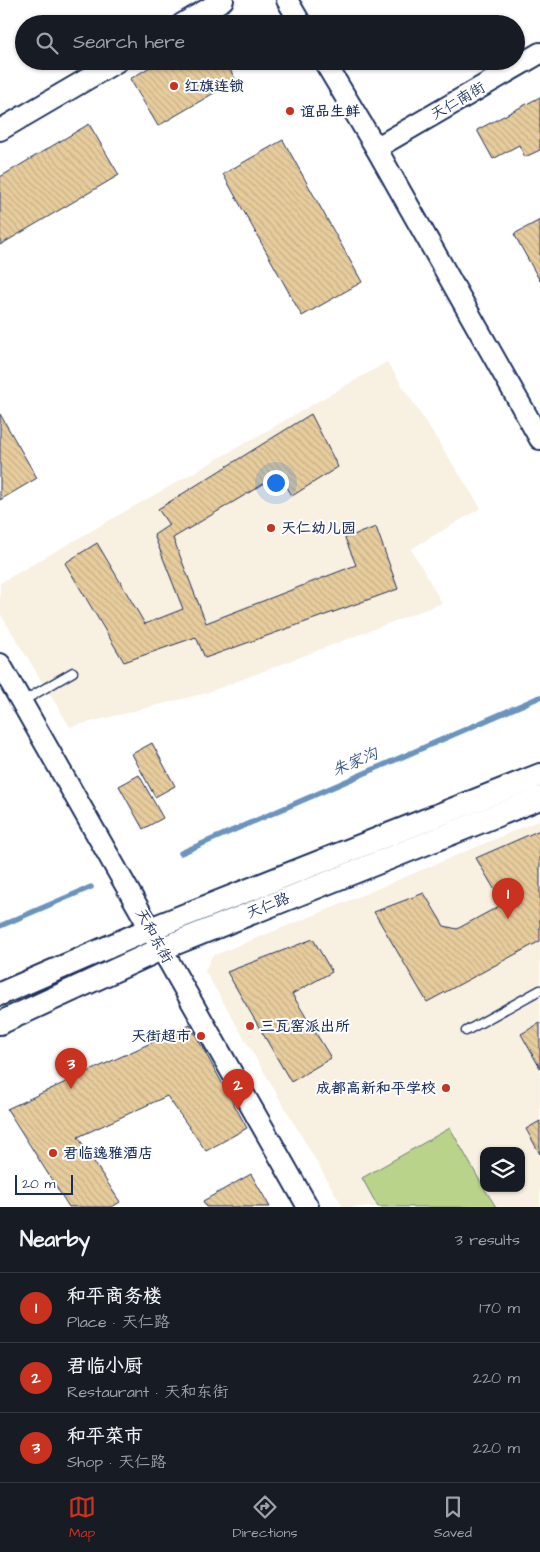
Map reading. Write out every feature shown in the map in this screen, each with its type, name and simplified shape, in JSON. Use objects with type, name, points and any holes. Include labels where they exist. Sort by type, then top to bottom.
[{"type":"main road","name":"天仁路","points":[[0,994],[150,929],[540,775]]},
{"type":"main road","name":"天仁路","points":[[0,1024],[161,949],[540,798]]},
{"type":"street","points":[[197,15],[223,0]]},
{"type":"street","points":[[287,0],[296,15]]},
{"type":"street","name":"天仁南街","points":[[525,62],[540,53]]},
{"type":"street","points":[[0,130],[103,70]]},
{"type":"street","points":[[329,70],[376,148],[540,439]]},
{"type":"street","name":"天仁南街","points":[[376,148],[511,70]]},
{"type":"street","name":"天和东街","points":[[0,664],[308,1207]]},
{"type":"lane","points":[[22,702],[73,672]]},
{"type":"lane","points":[[466,1031],[540,990]]},
{"type":"shaded area","name":"天仁幼儿园","points":[[387,362],[481,508],[411,549],[442,603],[206,693],[70,727],[0,613],[0,583]]},
{"type":"shaded area","points":[[540,820],[540,1207],[343,1207],[205,971],[212,956]]},
{"type":"green space","points":[[450,1128],[480,1181],[480,1192],[487,1192],[496,1207],[378,1207],[362,1178]]},
{"type":"building","points":[[145,70],[230,70],[236,80],[158,126],[130,79]]},
{"type":"building","points":[[540,97],[540,150],[525,157],[519,145],[493,159],[477,130]]},
{"type":"building","points":[[89,124],[119,175],[0,245],[0,177]]},
{"type":"building","points":[[283,140],[362,282],[302,316],[223,174]]},
{"type":"building","points":[[540,220],[540,281],[514,234]]},
{"type":"building","points":[[0,414],[37,478],[0,500]]},
{"type":"building","points":[[311,414],[338,467],[292,496],[280,474],[173,538],[206,623],[356,565],[345,538],[376,527],[398,589],[205,658],[196,637],[124,662],[65,563],[97,543],[145,624],[183,609],[154,535],[169,525],[158,509]]},
{"type":"building","points":[[152,743],[175,786],[155,797],[132,754]]},
{"type":"building","points":[[139,775],[163,818],[143,829],[119,786]]},
{"type":"building","points":[[540,830],[540,941],[427,1002],[374,912],[424,893],[444,926],[457,929],[503,904],[476,858]]},
{"type":"building","points":[[313,939],[332,972],[292,994],[331,1058],[291,1082],[227,972]]},
{"type":"building","points":[[540,1023],[540,1068],[521,1034]]},
{"type":"building","points":[[190,1025],[247,1128],[206,1151],[167,1096],[78,1137],[120,1202],[112,1207],[69,1207],[7,1109]]},
{"type":"building","points":[[540,1121],[540,1154],[526,1129]]},
{"type":"building","points":[[251,1174],[270,1207],[206,1207],[203,1201]]},
{"type":"waterway","name":"朱家沟","points":[[181,853],[540,697]]},
{"type":"waterway","name":"朱家沟","points":[[0,926],[91,887]]},
{"type":"place","name":"红旗连锁","points":[[174,86]]},
{"type":"place","name":"谊品生鲜","points":[[290,111]]},
{"type":"place","name":"天仁幼儿园","points":[[271,528]]},
{"type":"place","name":"和平商务楼","points":[[508,919]]},
{"type":"place","name":"三瓦窑派出所","points":[[250,1026]]},
{"type":"place","name":"天街超市","points":[[201,1036]]},
{"type":"place","name":"成都高新和平学校","points":[[446,1088]]},
{"type":"place","name":"和平菜市","points":[[71,1089]]},
{"type":"place","name":"君临小厨","points":[[238,1110]]},
{"type":"place","name":"君临逸雅酒店","points":[[53,1153]]}]
